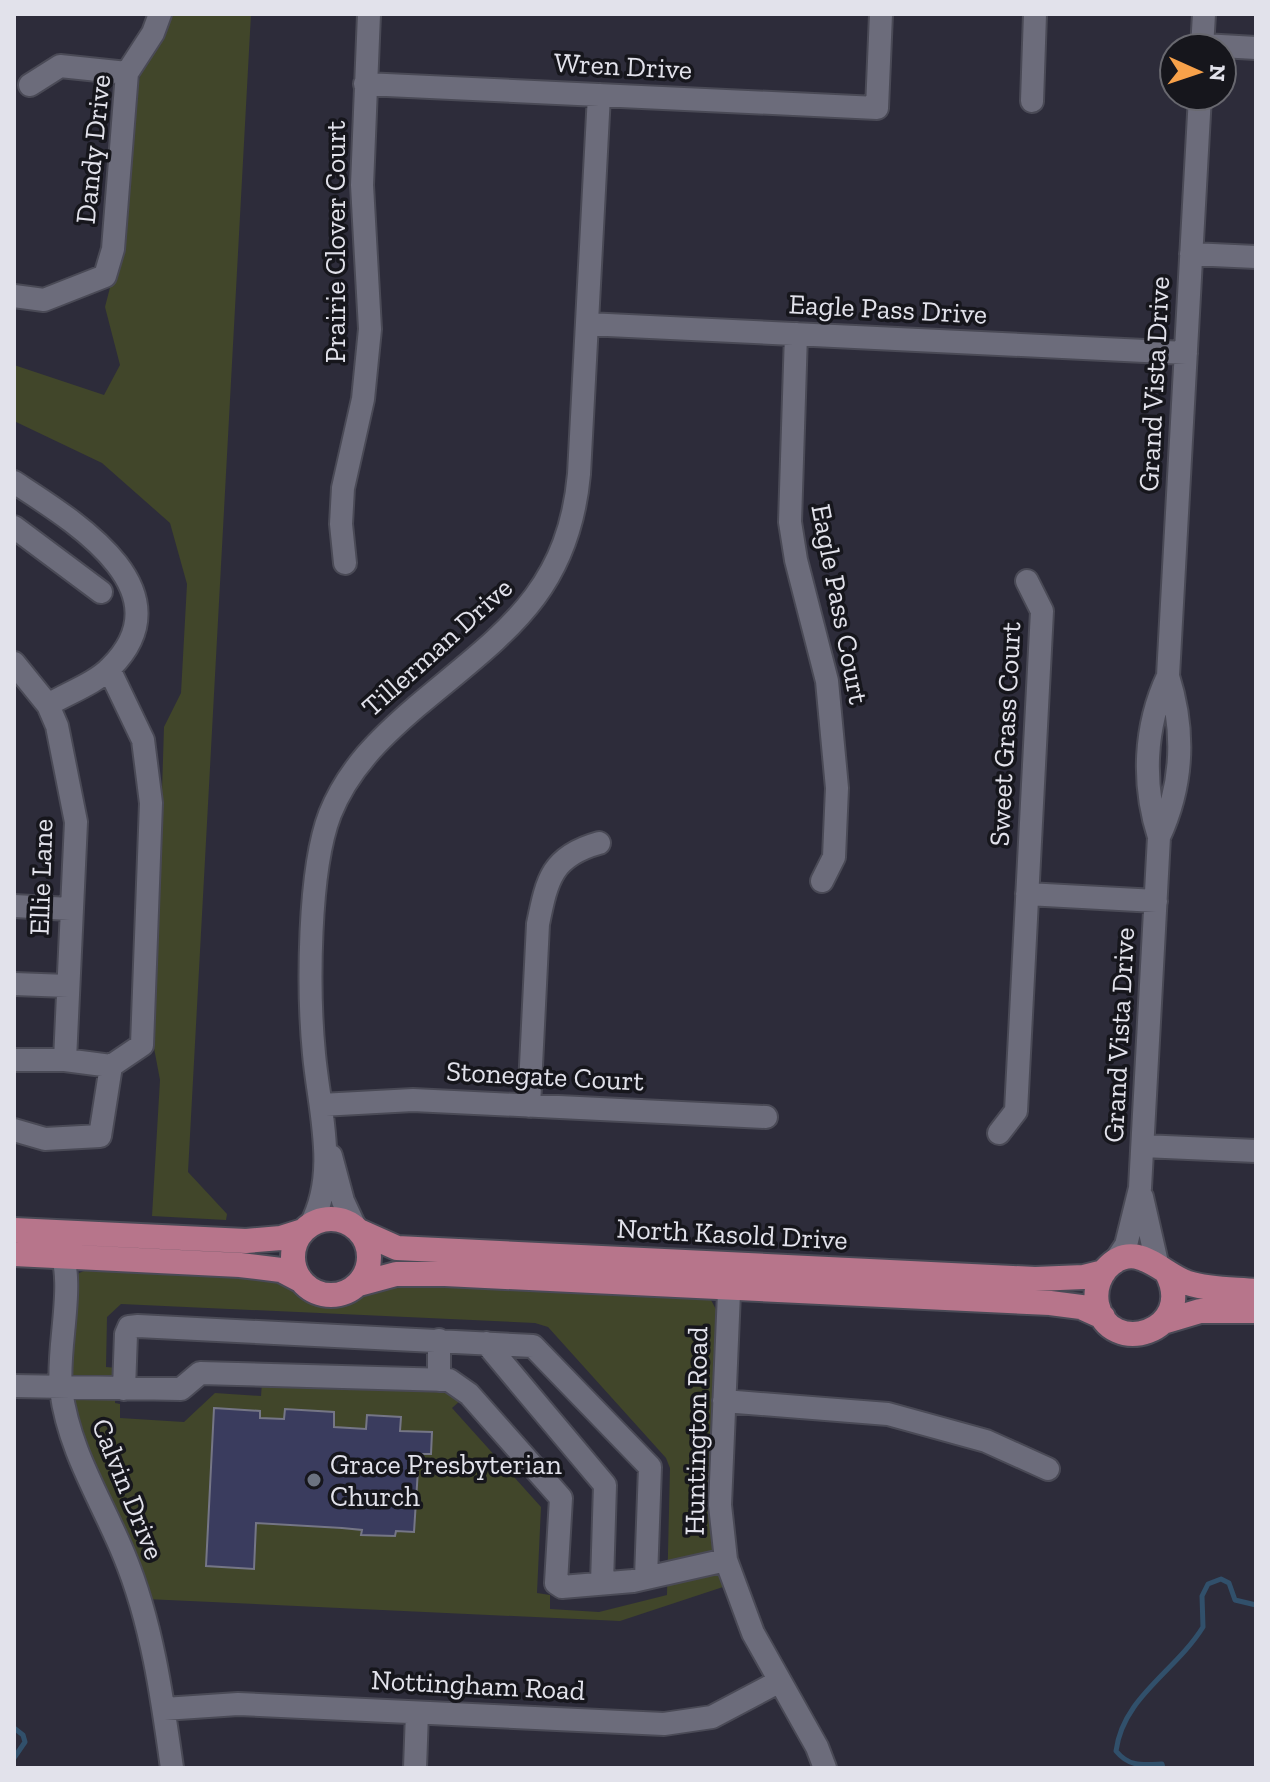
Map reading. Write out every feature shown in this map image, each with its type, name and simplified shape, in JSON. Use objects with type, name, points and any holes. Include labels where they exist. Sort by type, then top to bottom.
[{"type":"main road","points":[[14,1230],[246,1241],[281,1238],[333,1219],[357,1229],[370,1258],[359,1284],[347,1292],[332,1296],[312,1290],[300,1280],[266,1267],[14,1254]]},
{"type":"main road","points":[[300,1280],[293,1255],[307,1228]]},
{"type":"main road","name":"North Kasold Drive","points":[[357,1229],[397,1248],[1050,1303],[1081,1307],[1103,1317]]},
{"type":"main road","points":[[1256,1291],[1191,1284],[1135,1257],[1109,1267],[1096,1294],[1103,1317],[1119,1331],[1132,1334],[1146,1333],[1163,1322],[1200,1311],[1256,1311]]},
{"type":"main road","name":"North Kasold Drive","points":[[359,1284],[382,1276],[423,1273],[1035,1279],[1084,1277],[1109,1267]]},
{"type":"main road","points":[[1162,1268],[1172,1283],[1173,1304],[1163,1322]]},
{"type":"street","name":"Dandy Drive","points":[[14,296],[44,300],[105,276],[113,249],[127,73],[153,33],[160,14]]},
{"type":"street","name":"Prairie Clover Court","points":[[345,563],[341,524],[343,488],[363,399],[370,329],[362,185],[369,14]]},
{"type":"street","name":"Wren Drive","points":[[365,84],[877,108],[881,14]]},
{"type":"street","points":[[1032,101],[1035,14]]},
{"type":"street","points":[[30,85],[60,66],[127,73]]},
{"type":"street","name":"Tillerman Drive","points":[[307,1228],[323,1197],[325,1140],[310,996],[317,869],[329,817],[339,794],[366,753],[512,626],[546,583],[560,559],[577,504],[599,95]]},
{"type":"street","name":"Grand Vista Drive","points":[[1159,837],[1168,818],[1181,757],[1168,676],[1199,112]]},
{"type":"street","points":[[1191,254],[1256,257]]},
{"type":"street","name":"Eagle Pass Drive","points":[[587,324],[1186,353]]},
{"type":"street","name":"Eagle Pass Court","points":[[796,334],[790,522],[796,560],[827,681],[837,788],[834,857],[822,881]]},
{"type":"street","points":[[14,482],[70,521],[112,556],[130,581],[137,619],[127,648],[109,669],[48,705]]},
{"type":"street","points":[[47,551],[70,521]]},
{"type":"street","points":[[14,527],[101,592]]},
{"type":"street","name":"Sweet Grass Court","points":[[999,1133],[1016,1111],[1042,611],[1027,581]]},
{"type":"street","name":"Ellie Lane","points":[[14,663],[48,705],[64,751],[76,822],[65,1060]]},
{"type":"street","points":[[14,1060],[65,1060],[111,1066],[142,1045],[151,803],[143,740],[109,669]]},
{"type":"street","name":"Grand Vista Drive","points":[[1109,1267],[1126,1245],[1140,1188],[1159,837],[1147,754],[1160,693],[1168,676]]},
{"type":"street","points":[[529,1106],[538,924],[543,901],[561,861],[573,850],[599,843]]},
{"type":"street","points":[[1027,894],[1156,901]]},
{"type":"street","points":[[14,906],[70,909]]},
{"type":"street","points":[[14,984],[68,986]]},
{"type":"street","points":[[14,1130],[45,1139],[100,1136],[111,1066]]},
{"type":"street","name":"Stonegate Court","points":[[321,1105],[397,1100],[766,1117]]},
{"type":"street","name":"Tillerman Drive","points":[[325,1140],[357,1229]]},
{"type":"street","points":[[1143,1146],[1256,1151]]},
{"type":"street","name":"Grand Vista Drive","points":[[1140,1188],[1162,1268]]},
{"type":"street","points":[[53,1232],[66,1256]]},
{"type":"street","name":"Calvin Drive","points":[[66,1256],[61,1388],[73,1442],[125,1556],[141,1606],[164,1709],[172,1768]]},
{"type":"street","name":"Huntington Road","points":[[730,1276],[720,1505],[726,1560],[741,1608],[825,1768]]},
{"type":"street","points":[[124,1389],[126,1334],[129,1327],[533,1346],[650,1467],[646,1578]]},
{"type":"street","points":[[439,1340],[439,1380]]},
{"type":"street","points":[[486,1343],[605,1485],[602,1583]]},
{"type":"street","points":[[14,1386],[181,1389],[200,1373],[449,1380],[469,1394],[561,1498],[556,1583],[562,1587],[646,1578],[726,1560]]},
{"type":"street","points":[[724,1401],[843,1407],[888,1414],[986,1441],[1048,1469]]},
{"type":"street","name":"Nottingham Road","points":[[164,1709],[238,1704],[687,1723],[738,1705],[780,1681]]},
{"type":"street","points":[[415,1768],[417,1713]]},
{"type":"green space","points":[[171,14],[251,14],[188,1172],[227,1214],[226,1220],[152,1216],[160,1080],[154,1048],[164,727],[181,693],[187,584],[170,523],[102,463],[14,421],[14,365],[104,395],[120,365],[105,307],[115,268],[132,113],[141,72]]},
{"type":"green space","points":[[89,1269],[277,1276],[313,1300],[331,1304],[348,1301],[378,1282],[711,1300],[720,1317],[714,1546],[723,1587],[620,1621],[146,1599],[96,1484],[75,1414],[71,1382],[71,1333],[73,1284],[79,1273]],"holes":[[[121,1304],[535,1323],[548,1327],[666,1458],[670,1468],[667,1595],[599,1612],[550,1609],[550,1595],[537,1593],[541,1507],[452,1408],[461,1400],[453,1392],[262,1382],[261,1396],[215,1393],[184,1422],[120,1418],[120,1404],[115,1403],[117,1368],[106,1367],[107,1317]],[[215,1408],[260,1411],[259,1433],[269,1418],[278,1419],[284,1432],[285,1409],[334,1412],[334,1427],[432,1433],[416,1458],[414,1532],[396,1531],[395,1536],[362,1535],[362,1530],[256,1523],[254,1569],[206,1566]]]},
{"type":"building","name":"Grace Presbyterian Church","points":[[214,1408],[260,1411],[260,1418],[284,1419],[285,1409],[334,1412],[334,1427],[366,1429],[367,1415],[401,1417],[400,1431],[432,1432],[431,1454],[419,1454],[414,1532],[396,1531],[395,1536],[361,1535],[362,1530],[256,1523],[254,1569],[206,1566]]},
{"type":"waterway","points":[[1163,1768],[1162,1764],[1131,1762],[1116,1751],[1129,1715],[1203,1627],[1202,1596],[1208,1584],[1221,1579],[1229,1583],[1235,1600],[1256,1605]]},
{"type":"waterway","points":[[14,1728],[23,1735],[25,1742],[14,1758]]},
{"type":"place","name":"Grace Presbyterian Church","points":[[314,1480]]}]
